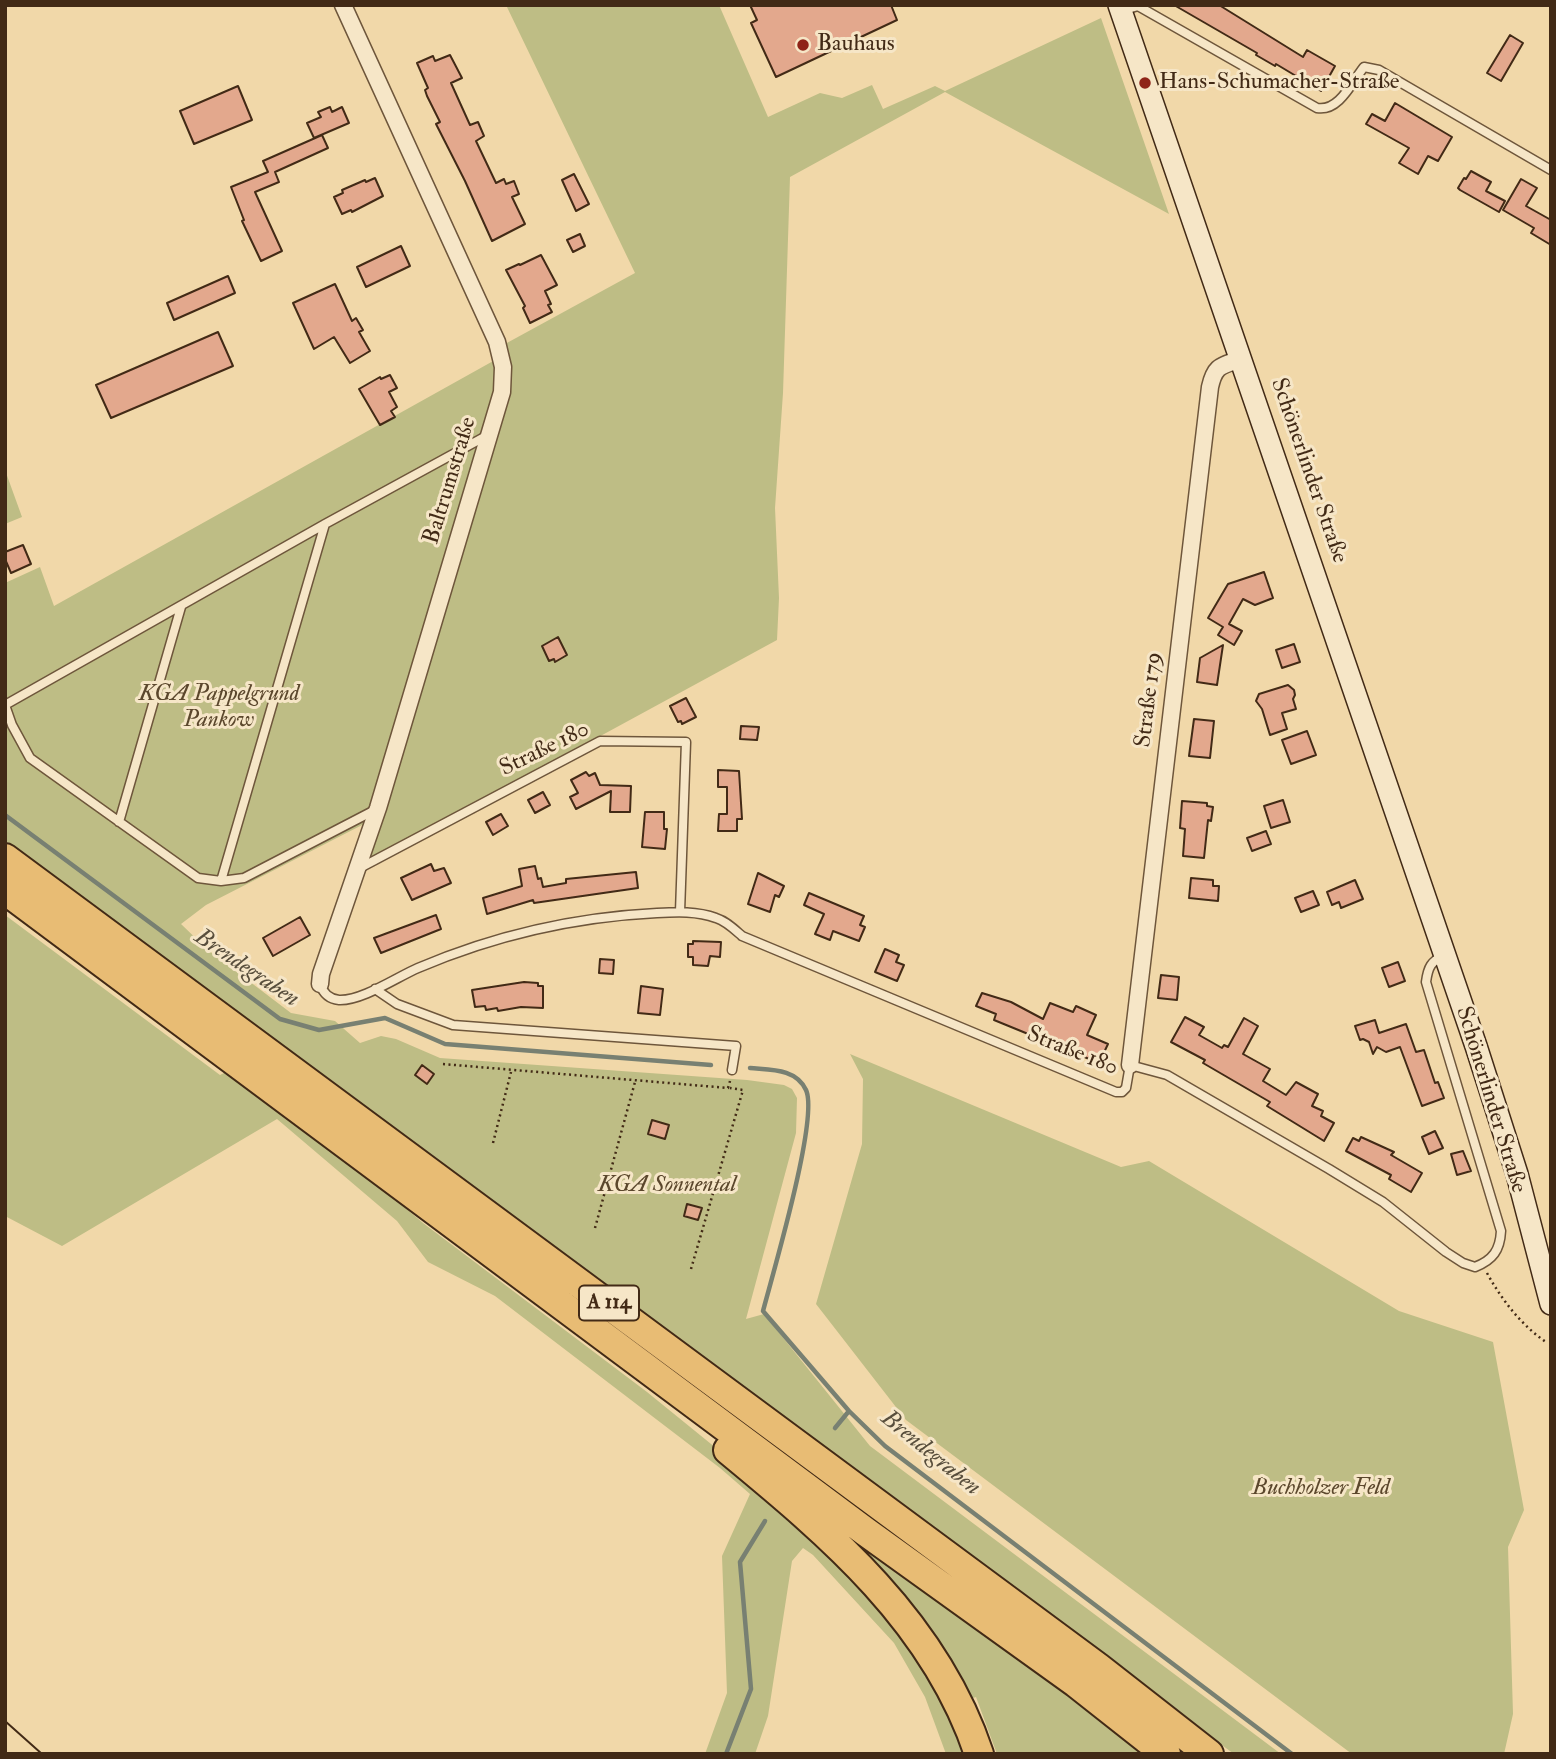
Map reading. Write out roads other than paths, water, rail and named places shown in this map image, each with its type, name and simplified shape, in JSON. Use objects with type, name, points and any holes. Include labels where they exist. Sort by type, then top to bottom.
[{"type":"highway","name":"A 114","points":[[5,858],[1088,1659],[1209,1754]]},
{"type":"highway","name":"A 114","points":[[5,890],[866,1532],[1076,1683],[1166,1754]]},
{"type":"highway","points":[[417,1195],[740,1460],[853,1558],[873,1579],[929,1651],[956,1696],[979,1754]]},
{"type":"main road","name":"Schönerlinder Straße","points":[[1120,8],[1446,955],[1517,1174],[1551,1304]]},
{"type":"street","name":"Baltrumstraße","points":[[320,984],[321,974],[378,808],[502,392],[503,367],[497,342],[343,5]]},
{"type":"street","name":"Straße 179","points":[[1130,1065],[1210,387],[1213,374],[1219,367],[1241,359]]},
{"type":"lane","points":[[1120,8],[1138,6],[1317,108],[1325,110],[1334,106],[1364,67],[1379,70],[1551,170]]},
{"type":"lane","points":[[378,808],[244,878],[221,881],[198,878],[30,758],[21,744],[5,705],[488,435]]},
{"type":"lane","points":[[221,881],[325,524]]},
{"type":"lane","points":[[119,822],[181,607]]},
{"type":"lane","name":"Straße 180","points":[[355,871],[600,741],[686,742],[680,912]]},
{"type":"lane","name":"Straße 180","points":[[320,984],[323,992],[330,998],[339,1000],[375,989],[419,967],[475,947],[533,930],[584,920],[680,912],[716,918],[742,936],[1116,1092],[1122,1092],[1126,1088],[1130,1065],[1167,1075],[1372,1196],[1463,1264],[1475,1267],[1482,1264]]},
{"type":"lane","name":"Schönerlinder Straße","points":[[1446,955],[1435,959],[1428,968],[1426,982],[1501,1231],[1500,1246],[1492,1257],[1482,1264]]},
{"type":"lane","points":[[375,989],[397,1004],[453,1025],[736,1046],[732,1070]]},
{"type":"waterway","name":"Brendegraben","points":[[5,815],[280,1019],[319,1030],[385,1018],[445,1044],[711,1065]]},
{"type":"waterway","name":"Brendegraben","points":[[750,1068],[774,1070],[796,1078],[806,1090],[808,1106],[801,1162],[763,1311],[849,1411],[885,1446],[1292,1754]]},
{"type":"waterway","points":[[835,1428],[849,1411]]},
{"type":"waterway","points":[[726,1754],[751,1689],[740,1562],[765,1521]]},
{"type":"tram line","points":[[5,1721],[42,1754]]},
{"type":"place","name":"Bauhaus","points":[[803,45]]},
{"type":"place","name":"Hans-Schumacher-Straße","points":[[1145,83]]},
{"type":"park label","name":"KGA Pappelgrund Pankow","points":[[219,708]]},
{"type":"park label","name":"KGA Sonnental","points":[[667,1186]]},
{"type":"park label","name":"Buchholzer Feld","points":[[1321,1489]]}]
